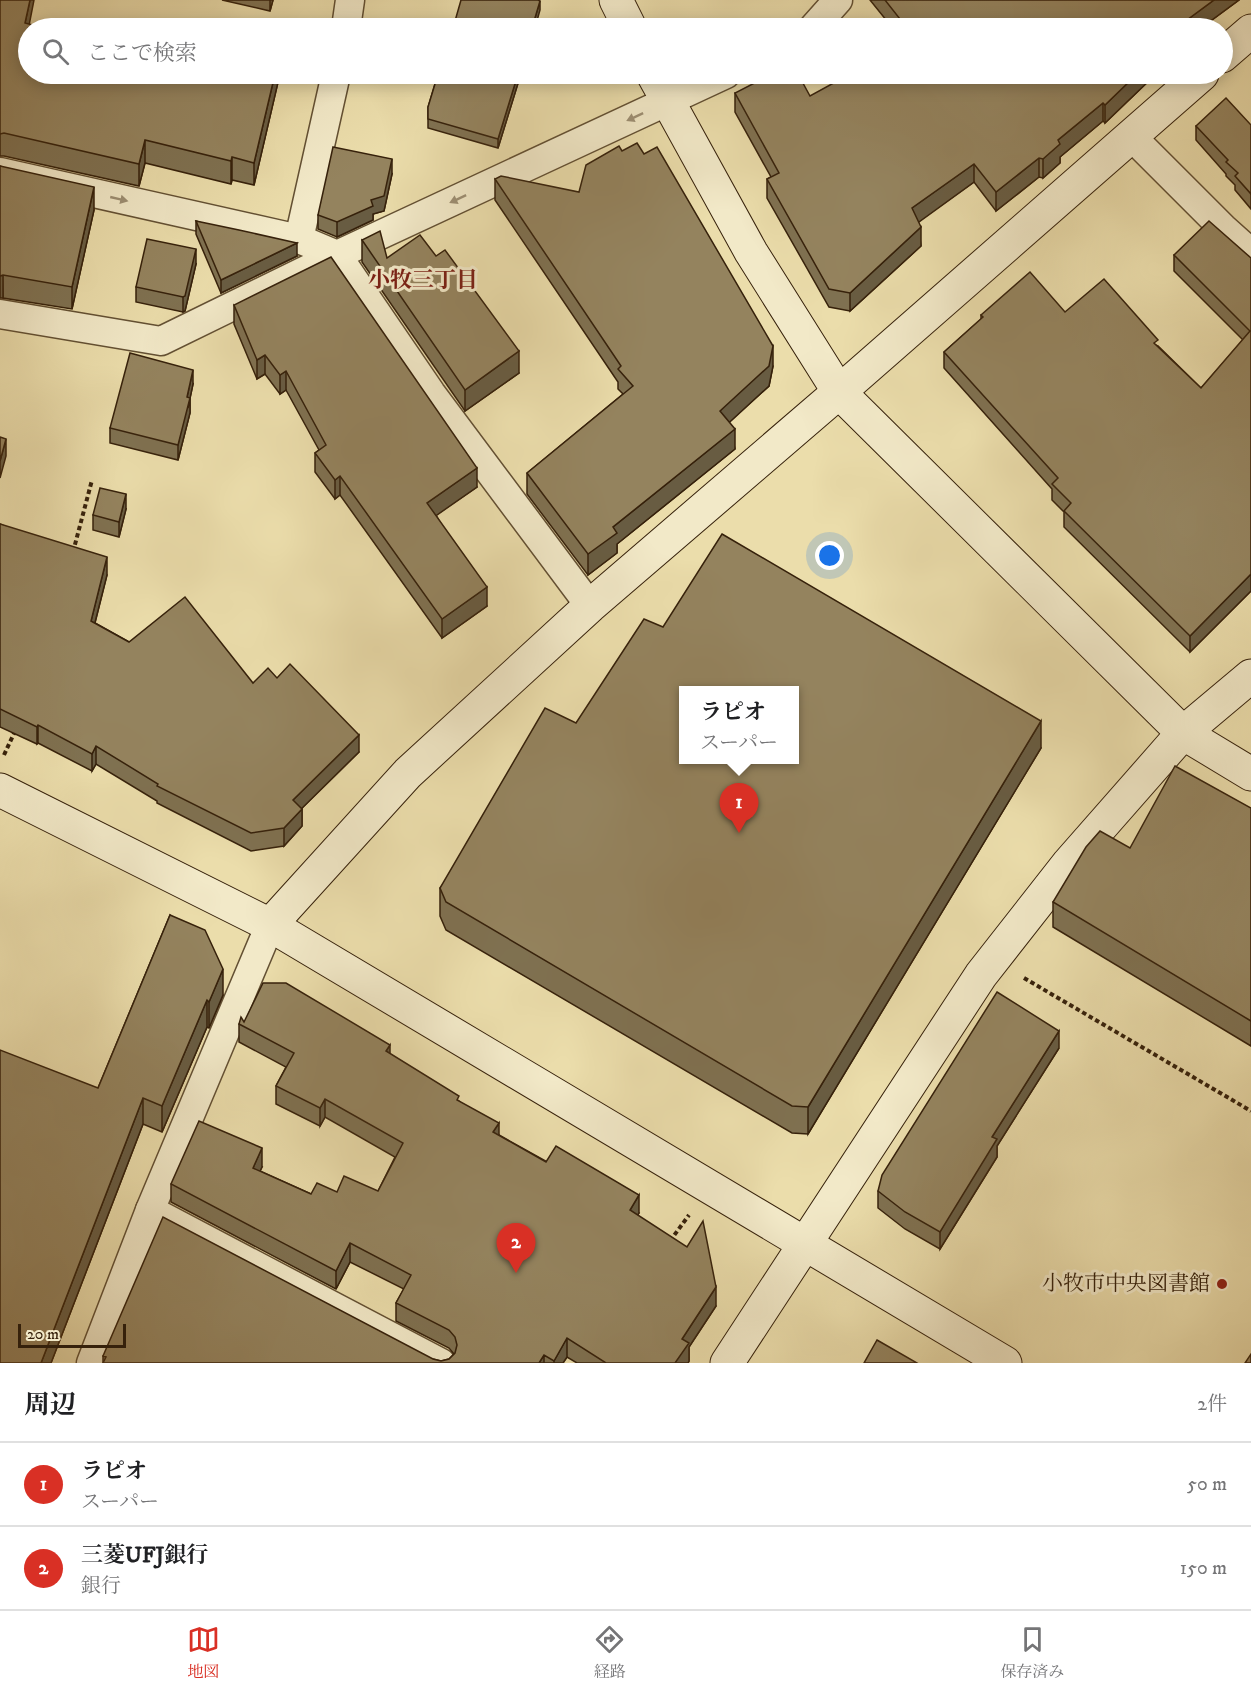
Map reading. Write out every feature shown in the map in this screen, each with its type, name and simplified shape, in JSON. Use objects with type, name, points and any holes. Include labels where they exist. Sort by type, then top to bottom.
[{"type":"street","points":[[347,18],[350,0]]},
{"type":"street","points":[[616,0],[625,18]]},
{"type":"street","points":[[822,18],[838,0]]},
{"type":"street","points":[[1233,47],[1251,31]]},
{"type":"street","points":[[299,239],[334,84]]},
{"type":"street","points":[[0,314],[161,341],[337,255],[660,88],[679,84]]},
{"type":"street","points":[[91,1363],[150,1210],[270,925],[408,773],[590,606],[839,392],[1190,84]]},
{"type":"street","points":[[660,88],[751,252],[839,392],[1183,733],[1251,774]]},
{"type":"street","points":[[1130,135],[1251,253]]},
{"type":"street","points":[[0,172],[299,239],[337,255],[431,393],[590,606]]},
{"type":"street","points":[[727,1363],[981,975],[1068,864],[1183,733],[1251,676]]},
{"type":"street","points":[[0,790],[270,925],[1005,1363]]},
{"type":"street","points":[[150,1210],[441,1363]]},
{"type":"path","points":[[71,561],[92,480]]},
{"type":"path","points":[[0,765],[18,725]]},
{"type":"path","points":[[1022,977],[1251,1111]]},
{"type":"path","points":[[669,1242],[710,1186]]},
{"type":"building","points":[[0,0],[30,0],[26,18],[18,18],[18,84],[273,84],[254,163],[232,157],[231,161],[145,140],[139,164],[4,133],[0,134]]},
{"type":"building","points":[[461,0],[540,1],[535,18],[456,18]]},
{"type":"building","points":[[885,0],[1214,0],[1190,18],[899,18]]},
{"type":"building","points":[[435,84],[515,84],[498,139],[428,119],[428,107]]},
{"type":"building","points":[[753,84],[803,84],[810,96],[832,84],[1127,84],[1105,105],[1103,103],[1058,140],[1060,144],[1043,159],[1039,158],[996,192],[974,164],[912,208],[921,227],[850,293],[829,289],[767,179],[779,173],[735,93]]},
{"type":"building","points":[[1226,98],[1251,125],[1251,194],[1235,176],[1238,173],[1226,162],[1228,160],[1196,126]]},
{"type":"building","points":[[637,143],[644,154],[657,147],[773,346],[769,366],[720,411],[735,429],[613,527],[617,533],[588,554],[527,473],[633,386],[618,369],[621,366],[495,179],[501,176],[579,192],[586,165],[619,146],[622,151]]},
{"type":"building","points":[[333,147],[392,159],[384,196],[371,200],[373,206],[337,222],[318,215]]},
{"type":"building","points":[[0,166],[94,187],[72,287],[0,276]]},
{"type":"building","points":[[196,221],[239,230],[297,243],[221,280]]},
{"type":"building","points":[[1209,221],[1251,258],[1251,574],[1190,636],[1064,511],[1071,503],[1052,484],[1058,478],[944,352],[983,317],[981,315],[1030,272],[1065,312],[1104,279],[1158,340],[1154,343],[1201,388],[1250,331],[1174,255]]},
{"type":"building","points":[[380,231],[387,258],[420,235],[436,256],[445,250],[519,351],[465,390],[362,240]]},
{"type":"building","points":[[147,239],[196,249],[185,296],[136,287]]},
{"type":"building","points":[[331,257],[477,468],[427,503],[487,587],[442,619],[340,476],[335,480],[315,453],[326,445],[286,371],[280,375],[265,355],[257,360],[234,305]]},
{"type":"building","points":[[130,353],[193,370],[187,397],[190,398],[178,445],[110,428]]},
{"type":"building","points":[[0,437],[6,439],[0,461]]},
{"type":"building","points":[[100,488],[126,494],[119,522],[93,515]]},
{"type":"building","points":[[0,524],[107,557],[91,621],[129,642],[185,597],[253,683],[268,668],[277,678],[290,664],[359,735],[293,800],[302,809],[284,828],[251,833],[157,786],[158,784],[96,746],[92,754],[38,725],[37,727],[0,709]]},
{"type":"building","points":[[722,534],[1041,721],[808,1107],[792,1106],[446,902],[440,888],[545,708],[576,723],[644,619],[663,627]]},
{"type":"building","points":[[1175,766],[1251,808],[1251,1021],[1053,902],[1086,847],[1100,831],[1130,848]]},
{"type":"building","points":[[170,915],[205,930],[223,969],[209,1002],[207,1000],[162,1106],[143,1098],[41,1363],[0,1363],[0,1050],[98,1088]]},
{"type":"building","points":[[263,983],[286,983],[390,1045],[386,1051],[459,1096],[457,1100],[499,1123],[493,1132],[546,1162],[556,1146],[639,1195],[630,1210],[687,1247],[703,1221],[716,1287],[682,1339],[689,1343],[675,1363],[606,1363],[567,1338],[554,1361],[544,1355],[539,1363],[103,1363],[106,1357],[103,1356],[163,1217],[433,1359],[441,1361],[449,1359],[455,1353],[457,1345],[455,1337],[449,1330],[396,1303],[411,1275],[350,1243],[336,1271],[171,1184],[199,1121],[262,1148],[253,1168],[311,1194],[317,1183],[337,1192],[344,1176],[378,1191],[403,1143],[325,1099],[320,1108],[276,1086],[294,1053],[239,1024],[241,1017],[244,1022]]},
{"type":"building","points":[[997,992],[1059,1031],[992,1137],[997,1139],[940,1232],[905,1212],[878,1191],[882,1175]]},
{"type":"building","points":[[877,1340],[917,1363],[864,1363]]},
{"type":"building","points":[[1251,1354],[1251,1363],[1245,1363]]},
{"type":"place","name":"ラピオ","points":[[739,833]]},
{"type":"place","name":"三菱UFJ銀行","points":[[516,1273]]},
{"type":"place","name":"小牧市中央図書館","points":[[1222,1284]]},
{"type":"district","name":"小牧三丁目","points":[[423,280]]}]
